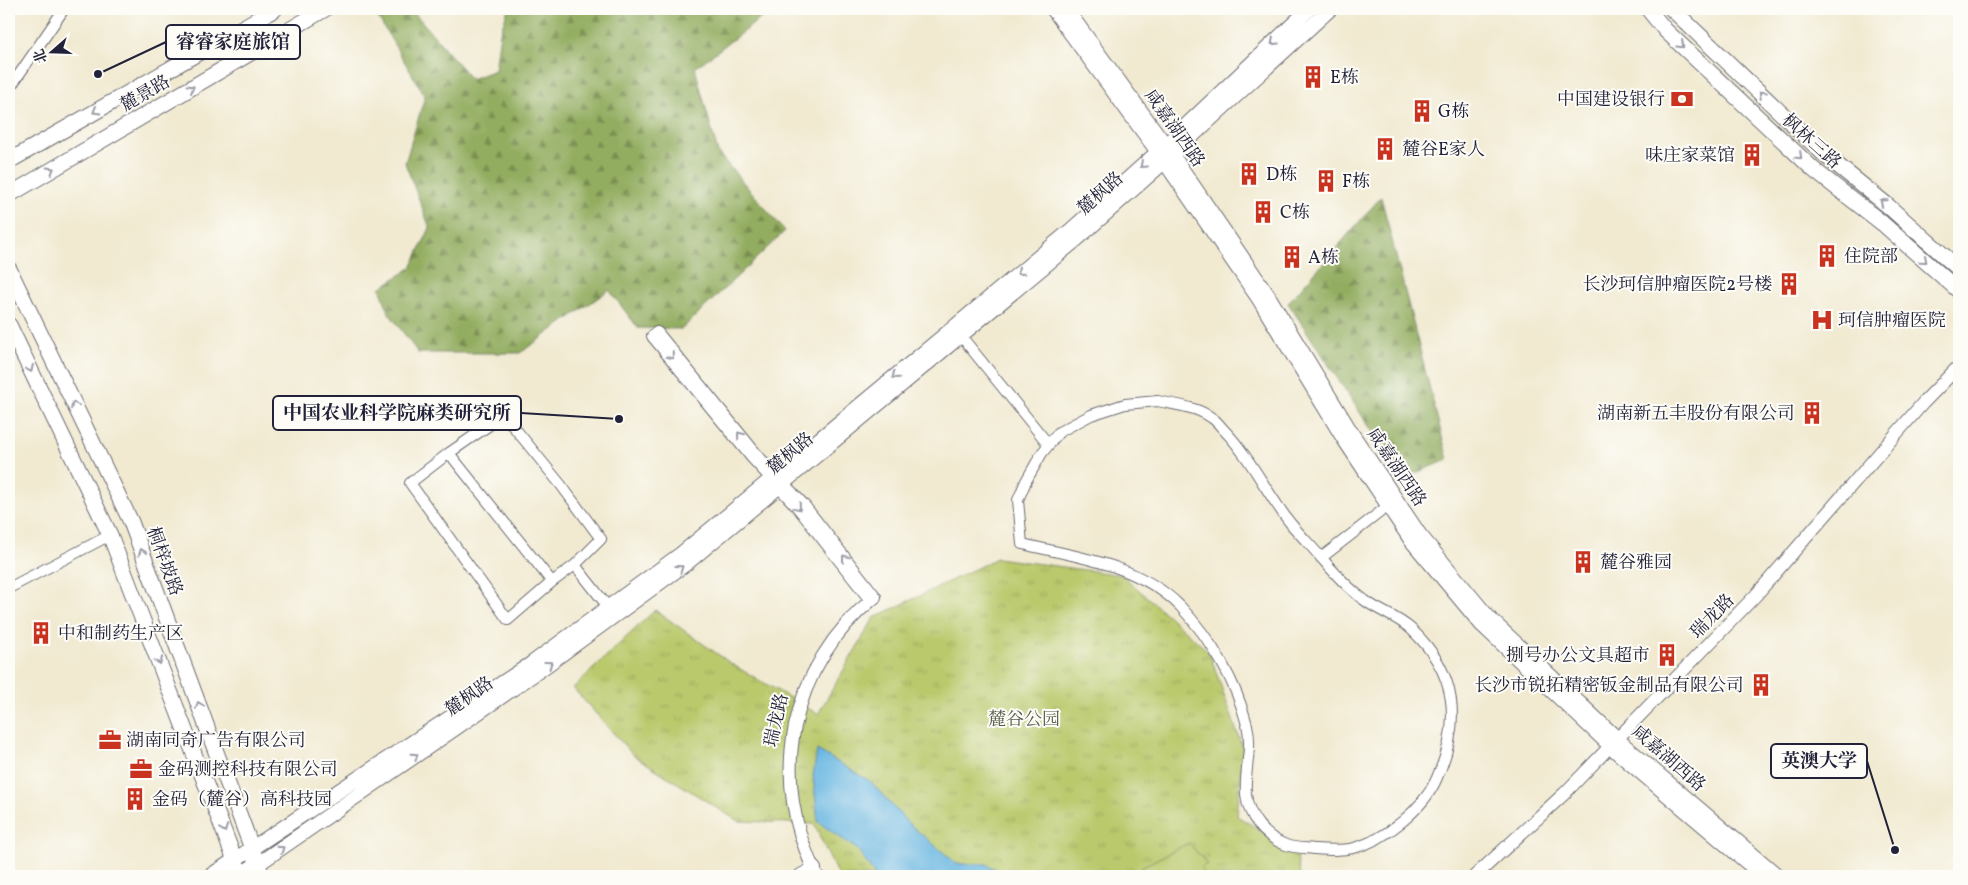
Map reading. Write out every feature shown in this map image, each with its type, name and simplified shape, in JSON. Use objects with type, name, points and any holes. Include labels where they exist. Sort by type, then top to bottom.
[{"type":"main road","name":"麓景路","points":[[9,161],[274,9]]},
{"type":"main road","name":"麓景路","points":[[9,195],[325,9]]},
{"type":"main road","name":"咸嘉湖西路","points":[[1054,9],[1165,153],[1259,299],[1344,439],[1411,540],[1482,625],[1763,876]]},
{"type":"main road","name":"咸嘉湖西路","points":[[1066,9],[1165,153],[1267,294],[1352,434],[1419,534],[1489,618],[1617,745],[1778,876]]},
{"type":"main road","points":[[238,872],[252,849],[531,664],[778,480],[1070,231],[1165,153],[1309,9]]},
{"type":"main road","name":"麓枫路","points":[[238,872],[260,870],[545,667],[688,562],[778,480],[960,336],[1077,239],[1165,153],[1330,9]]},
{"type":"main road","name":"枫林三路","points":[[1648,9],[1665,30],[1814,170],[1882,223],[1959,291]]},
{"type":"main road","name":"枫林三路","points":[[1672,9],[1826,156],[1887,205],[1959,269]]},
{"type":"main road","name":"桐梓坡路","points":[[9,269],[131,522],[260,870]]},
{"type":"main road","points":[[9,325],[110,535],[238,872]]},
{"type":"main road","points":[[210,876],[238,872]]},
{"type":"street","points":[[9,89],[64,9]]},
{"type":"street","points":[[657,333],[757,456],[778,480],[753,458],[654,336],[657,333]]},
{"type":"street","points":[[960,336],[1049,445]]},
{"type":"street","name":"瑞龙路","points":[[1484,876],[1570,798],[1756,595],[1923,403],[1959,366]]},
{"type":"street","name":"瑞龙路","points":[[1475,876],[1617,745],[1760,599],[1928,407],[1959,375]]},
{"type":"street","points":[[1158,402],[1190,407],[1213,418],[1237,443],[1291,524],[1321,558],[1344,583],[1367,602],[1409,627],[1440,665],[1449,692],[1453,724],[1447,756],[1434,786],[1418,807],[1401,823],[1376,840],[1358,847],[1342,850],[1288,846],[1267,835],[1254,817],[1246,795],[1248,730],[1243,710],[1225,668],[1205,637],[1178,605],[1143,578],[1121,568],[1022,544],[1018,500],[1026,481],[1042,453],[1049,445],[1059,432],[1091,415],[1125,404],[1158,402]]},
{"type":"street","points":[[504,415],[561,485],[601,539],[575,565],[508,620],[410,482],[504,415]]},
{"type":"street","points":[[449,453],[552,582]]},
{"type":"street","name":"瑞龙路","points":[[778,480],[871,597],[850,619],[824,653],[804,697],[793,735],[790,768],[792,797],[810,874]]},
{"type":"street","points":[[1321,558],[1388,506]]},
{"type":"street","points":[[9,588],[110,535]]},
{"type":"street","points":[[575,565],[608,607]]},
{"type":"green space","points":[[373,9],[411,9],[471,79],[495,70],[500,33],[508,9],[773,9],[695,68],[718,153],[785,231],[682,329],[638,328],[609,290],[520,353],[418,353],[389,313],[380,288],[411,268],[430,228],[405,163],[425,96]]},
{"type":"green space","points":[[1381,197],[1448,460],[1403,478],[1288,303]]},
{"type":"green space","name":"麓谷公园","points":[[997,558],[1122,575],[1209,652],[1243,749],[1237,816],[1296,852],[1300,876],[838,876],[814,824],[738,821],[633,755],[573,688],[655,610],[733,665],[818,714],[874,618]]},
{"type":"green space","points":[[1189,843],[1207,864],[1201,867],[1203,873],[1196,876],[1144,876],[1141,867]]},
{"type":"water","points":[[817,750],[870,781],[907,822],[957,864],[986,864],[1009,876],[875,876],[858,850],[818,822],[813,776]]},
{"type":"place","name":"睿睿家庭旅馆","points":[[98,74]]},
{"type":"place","name":"E栋","points":[[1313,77]]},
{"type":"place","name":"中国建设银行","points":[[1682,99]]},
{"type":"place","name":"G栋","points":[[1422,111]]},
{"type":"place","name":"麓谷E家人","points":[[1385,149]]},
{"type":"place","name":"味庄家菜馆","points":[[1752,155]]},
{"type":"place","name":"D栋","points":[[1249,174]]},
{"type":"place","name":"F栋","points":[[1326,181]]},
{"type":"place","name":"C栋","points":[[1263,212]]},
{"type":"place","name":"住院部","points":[[1827,256]]},
{"type":"place","name":"A栋","points":[[1292,257]]},
{"type":"place","name":"长沙珂信肿瘤医院2号楼","points":[[1789,284]]},
{"type":"place","name":"珂信肿瘤医院","points":[[1822,320]]},
{"type":"place","name":"湖南新五丰股份有限公司","points":[[1812,413]]},
{"type":"place","name":"中国农业科学院麻类研究所","points":[[619,419]]},
{"type":"place","name":"麓谷雅园","points":[[1583,562]]},
{"type":"place","name":"中和制药生产区","points":[[41,633]]},
{"type":"place","name":"捌号办公文具超市","points":[[1667,655]]},
{"type":"place","name":"长沙市锐拓精密钣金制品有限公司","points":[[1761,685]]},
{"type":"place","name":"湖南同奇广告有限公司","points":[[110,740]]},
{"type":"place","name":"金码测控科技有限公司","points":[[141,769]]},
{"type":"place","name":"金码（麓谷）高科技园","points":[[135,799]]},
{"type":"place","name":"英澳大学","points":[[1895,850]]}]
